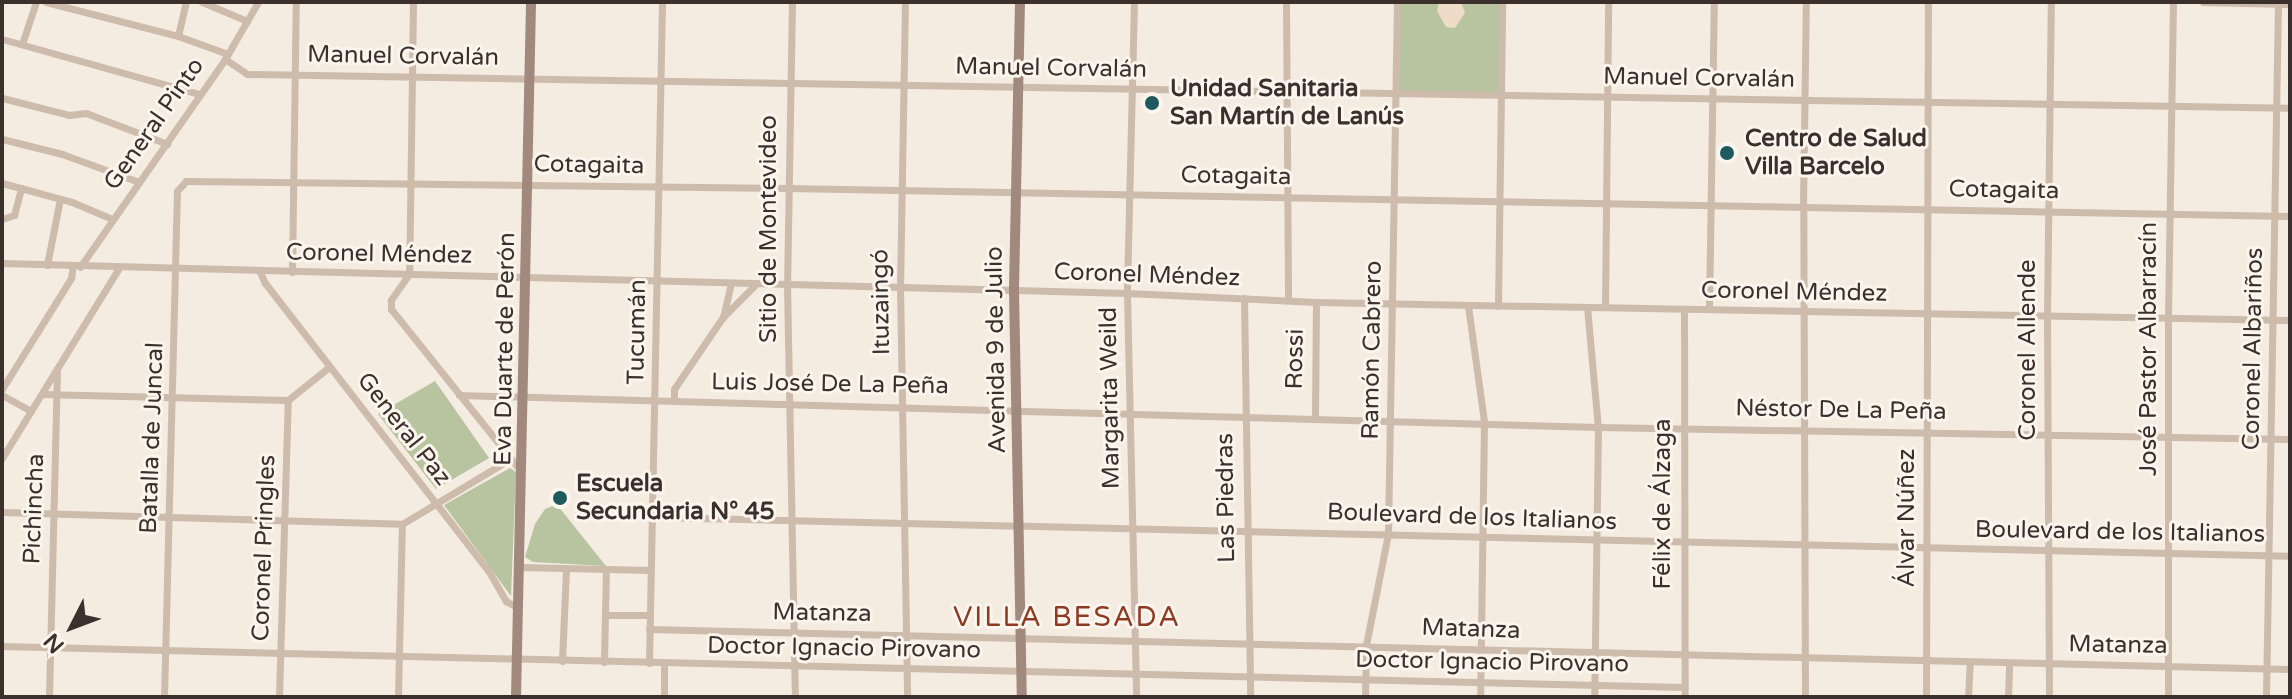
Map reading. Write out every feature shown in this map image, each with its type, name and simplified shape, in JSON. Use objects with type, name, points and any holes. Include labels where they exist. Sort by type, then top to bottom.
[{"type":"main road","name":"Eva Duarte de Perón","points":[[516,697],[531,2]]},
{"type":"main road","name":"Avenida 9 de Julio","points":[[1020,2],[1014,291],[1022,697]]},
{"type":"street","points":[[22,44],[36,2]]},
{"type":"street","points":[[46,2],[178,36],[226,56]]},
{"type":"street","points":[[178,36],[186,2]]},
{"type":"street","points":[[202,2],[247,21]]},
{"type":"street","name":"General Pinto","points":[[2,391],[77,267],[167,144],[258,2]]},
{"type":"street","points":[[292,272],[296,2]]},
{"type":"street","points":[[413,2],[409,274],[391,300],[391,309],[522,473]]},
{"type":"street","name":"Tucumán","points":[[649,663],[657,385],[662,2]]},
{"type":"street","name":"Sitio de Montevideo","points":[[792,2],[787,285],[795,697]]},
{"type":"street","name":"Ituzaingó","points":[[905,2],[900,287],[907,697]]},
{"type":"street","name":"Margarita Weild","points":[[1134,2],[1127,293],[1136,697]]},
{"type":"street","points":[[1286,2],[1288,300]]},
{"type":"street","name":"Ramón Cabrero","points":[[1365,697],[1366,645],[1388,534],[1397,2]]},
{"type":"street","points":[[1498,306],[1502,2]]},
{"type":"street","points":[[1605,307],[1608,2]]},
{"type":"street","points":[[1709,309],[1714,2]]},
{"type":"street","points":[[1805,697],[1803,206],[1806,2]]},
{"type":"street","name":"Álvar Núñez","points":[[1926,697],[1928,2]]},
{"type":"street","name":"Coronel Allende","points":[[2049,697],[2047,316],[2051,2]]},
{"type":"street","name":"José Pastor Albarracín","points":[[2168,697],[2168,318],[2173,2]]},
{"type":"street","points":[[2203,2],[2290,4]]},
{"type":"street","name":"Coronel Albariños","points":[[2266,697],[2278,3]]},
{"type":"street","points":[[2,39],[199,94]]},
{"type":"street","name":"Manuel Corvalán","points":[[226,56],[243,72],[296,74],[2290,108]]},
{"type":"street","points":[[2,98],[69,115],[86,113],[167,144]]},
{"type":"street","points":[[2,139],[62,154],[139,182]]},
{"type":"street","name":"Cotagaita","points":[[182,183],[294,180],[2290,216]]},
{"type":"street","points":[[2,183],[60,199],[112,219]]},
{"type":"street","name":"Batalla de Juncal","points":[[164,697],[177,191],[182,183]]},
{"type":"street","points":[[2,219],[14,215],[21,188]]},
{"type":"street","points":[[47,265],[60,199]]},
{"type":"street","name":"Coronel Méndez","points":[[2,263],[1127,293],[1468,306],[2290,320]]},
{"type":"street","points":[[2,458],[119,268]]},
{"type":"street","name":"General Paz","points":[[260,272],[265,283],[329,367],[488,570],[506,601],[518,608]]},
{"type":"street","points":[[723,317],[731,283]]},
{"type":"street","points":[[657,385],[673,397],[723,317],[756,284]]},
{"type":"street","name":"Las Piedras","points":[[1244,298],[1245,531],[1250,697]]},
{"type":"street","name":"Rossi","points":[[1315,417],[1316,302]]},
{"type":"street","points":[[1468,306],[1484,422],[1480,697]]},
{"type":"street","points":[[1587,307],[1598,427],[1594,697]]},
{"type":"street","name":"Félix de Álzaga","points":[[1684,310],[1685,697]]},
{"type":"street","points":[[42,394],[288,400],[329,367]]},
{"type":"street","name":"Pichincha","points":[[49,697],[57,370]]},
{"type":"street","points":[[2,391],[31,411]]},
{"type":"street","name":"Luis José De La Peña","points":[[459,395],[673,397],[903,407],[1391,420]]},
{"type":"street","name":"Coronel Pringles","points":[[279,697],[288,400]]},
{"type":"street","name":"Néstor De La Peña","points":[[1391,420],[1598,427],[2290,439]]},
{"type":"street","points":[[2,512],[402,524],[510,459]]},
{"type":"street","name":"Boulevard de los Italianos","points":[[653,517],[2290,556]]},
{"type":"street","points":[[398,697],[402,524]]},
{"type":"street","points":[[520,567],[651,570]]},
{"type":"street","points":[[562,661],[566,568]]},
{"type":"street","points":[[604,662],[606,570]]},
{"type":"street","points":[[605,615],[650,615]]},
{"type":"street","name":"Matanza","points":[[649,629],[2290,669]]},
{"type":"street","name":"Doctor Ignacio Pirovano","points":[[2,646],[1685,687]]},
{"type":"street","points":[[1968,697],[1970,662]]},
{"type":"street","points":[[664,663],[664,697]]},
{"type":"street","points":[[2008,697],[2009,663]]},
{"type":"green space","points":[[1397,2],[1502,2],[1501,95],[1395,94]]},
{"type":"green space","points":[[435,381],[489,458],[436,489],[378,414]]},
{"type":"green space","points":[[510,468],[516,472],[511,596],[444,505]]},
{"type":"green space","points":[[555,505],[606,566],[533,562],[525,557],[535,524],[545,509]]},
{"type":"shaded area","points":[[1439,2],[1461,2],[1465,13],[1455,28],[1446,27],[1437,11]]},
{"type":"place","name":"Unidad Sanitaria San Martín de Lanús","points":[[1152,103]]},
{"type":"place","name":"Centro de Salud Villa Barcelo","points":[[1727,153]]},
{"type":"place","name":"Escuela Secundaria N° 45","points":[[560,498]]},
{"type":"district","name":"VILLA BESADA","points":[[1067,617]]}]
